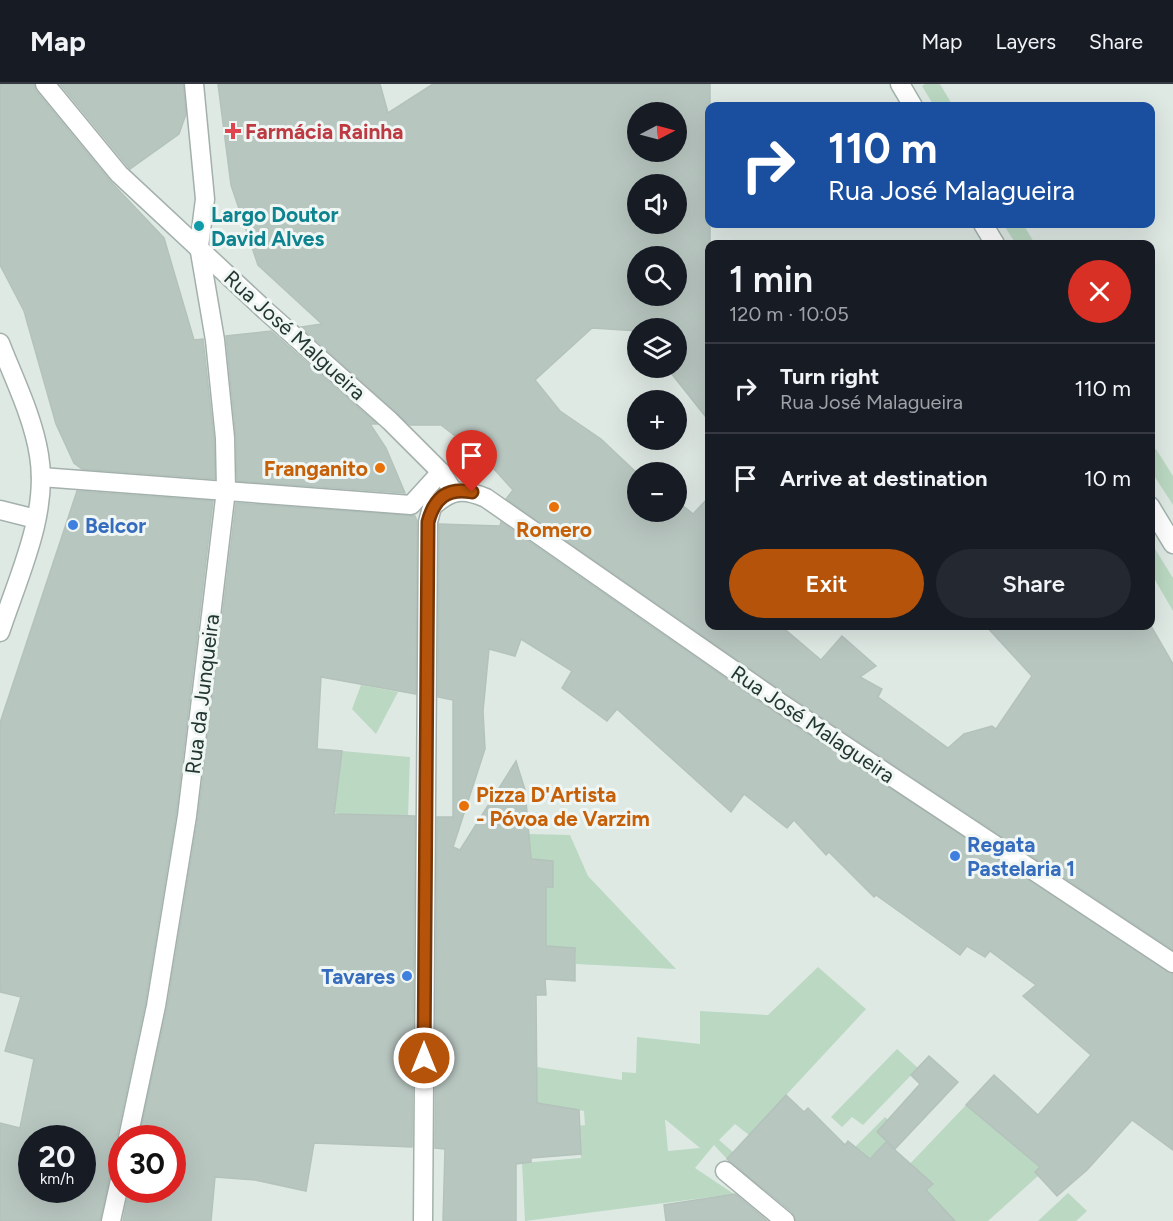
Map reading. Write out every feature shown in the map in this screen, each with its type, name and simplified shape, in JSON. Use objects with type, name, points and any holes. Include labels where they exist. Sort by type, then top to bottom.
[{"type":"street","name":"Rua José Malgueira","points":[[45,84],[119,174],[199,246],[266,311],[390,421],[441,472],[453,491]]},
{"type":"street","points":[[194,84],[205,199],[199,246]]},
{"type":"street","points":[[900,84],[911,102]]},
{"type":"street","name":"Rua da Junqueira","points":[[131,1125],[156,1006],[187,816],[226,490],[225,438],[215,340],[199,246]]},
{"type":"street","points":[[0,343],[35,435],[41,477],[36,519],[0,632]]},
{"type":"street","points":[[41,477],[411,505],[441,472]]},
{"type":"street","points":[[423,1221],[428,522],[432,507],[453,491]]},
{"type":"street","name":"Rua José Malagueira","points":[[453,491],[472,492],[486,498],[789,709],[1173,963]]},
{"type":"street","points":[[0,510],[36,519]]},
{"type":"street","points":[[1155,514],[1173,544]]},
{"type":"street","points":[[725,1171],[785,1221]]},
{"type":"street","points":[[111,1221],[115,1203]]},
{"type":"green space","points":[[940,84],[951,102],[932,102],[922,86]]},
{"type":"green space","points":[[1006,228],[1025,228],[1033,240],[1013,240]]},
{"type":"green space","points":[[1155,450],[1173,476],[1173,505],[1155,477]]},
{"type":"green space","points":[[1155,549],[1173,578],[1173,611],[1155,580]]},
{"type":"green space","points":[[361,685],[398,692],[376,734],[352,709]]},
{"type":"green space","points":[[342,751],[410,757],[408,816],[338,814],[316,803],[338,784]]},
{"type":"green space","points":[[529,834],[570,835],[588,876],[676,969],[576,964],[575,948],[546,946],[546,928],[528,886],[553,887],[553,861],[489,857]]},
{"type":"green space","points":[[818,967],[866,1009],[749,1135],[735,1124],[719,1140],[733,1152],[727,1159],[714,1145],[695,1168],[734,1194],[525,1221],[522,1163],[581,1158],[578,1126],[585,1125],[584,1111],[537,1103],[537,1067],[622,1080],[622,1072],[636,1073],[637,1037],[700,1044],[700,1011],[768,1015]],"holes":[[[666,1120],[700,1148],[668,1151]]]},
{"type":"green space","points":[[897,1049],[918,1068],[863,1125],[852,1117],[842,1127],[831,1117]]},
{"type":"green space","points":[[966,1105],[1012,1144],[1021,1135],[1054,1154],[1035,1172],[1038,1176],[988,1221],[955,1221],[925,1191],[933,1184],[919,1171],[864,1212]]},
{"type":"green space","points":[[885,1117],[899,1129],[869,1159],[855,1147]]},
{"type":"green space","points":[[1068,1193],[1087,1211],[1076,1221],[1038,1221]]},
{"type":"building","points":[[0,84],[34,84],[36,91],[110,181],[164,238],[194,340],[203,339],[214,439],[215,479],[82,469],[74,463],[56,424],[24,311],[0,265]]},
{"type":"building","points":[[60,84],[183,84],[186,114],[179,134],[130,169]]},
{"type":"building","points":[[218,84],[380,84],[388,113],[433,84],[710,84],[710,102],[705,102],[705,228],[710,228],[710,240],[705,240],[705,416],[687,390],[675,378],[687,378],[687,318],[627,318],[627,330],[592,328],[535,380],[560,411],[601,439],[627,464],[627,522],[687,522],[687,509],[693,514],[705,501],[705,630],[786,630],[821,660],[842,636],[876,666],[860,677],[882,689],[878,697],[948,748],[964,734],[992,726],[996,729],[1032,676],[990,630],[1153,630],[1173,664],[1173,950],[785,693],[506,499],[513,490],[485,459],[441,425],[410,425],[301,327],[322,324],[258,265],[231,185]]},
{"type":"building","points":[[271,331],[377,424],[370,424],[386,448],[405,493],[237,481],[236,437],[226,336]]},
{"type":"building","points":[[77,491],[213,501],[176,814],[145,1004],[119,1125],[108,1125],[108,1182],[100,1221],[0,1221],[0,1123],[18,1128],[18,1203],[96,1203],[96,1125],[21,1125],[34,1059],[5,1051],[21,997],[0,992],[0,723]]},
{"type":"building","points":[[236,503],[415,516],[417,521],[416,694],[321,677],[317,749],[342,751],[334,814],[415,816],[412,1147],[314,1143],[306,1191],[255,1180],[215,1177],[211,1221],[123,1221],[126,1203],[186,1203],[186,1125],[142,1125],[167,1008],[198,818]]},
{"type":"building","points":[[501,522],[773,711],[1173,974],[1173,1150],[1132,1120],[1087,1170],[1057,1196],[1035,1172],[1040,1167],[966,1105],[994,1075],[1038,1115],[1091,1055],[1023,996],[1036,985],[990,951],[985,957],[967,946],[960,955],[876,895],[874,897],[829,852],[826,855],[794,820],[787,828],[744,794],[731,812],[617,709],[607,721],[562,688],[572,671],[521,639],[515,656],[489,649],[483,711],[485,749],[453,847],[460,850],[516,761],[525,790],[531,859],[553,861],[553,887],[546,887],[546,946],[575,948],[575,981],[545,979],[546,995],[536,995],[537,1103],[579,1110],[581,1154],[531,1158],[531,1162],[516,1164],[516,1221],[443,1221],[445,1149],[435,1148],[437,817],[453,817],[453,700],[438,697],[439,524],[500,526]]},
{"type":"building","points":[[929,1056],[958,1082],[895,1149],[877,1132],[920,1084],[911,1075]]},
{"type":"building","points":[[786,1095],[804,1112],[808,1108],[845,1145],[848,1141],[870,1159],[886,1142],[933,1184],[926,1190],[955,1221],[796,1221],[792,1212],[727,1159]]},
{"type":"building","points":[[735,1194],[767,1221],[666,1221],[664,1205]]},
{"type":"place","name":"Farmácia Rainha","points":[[233,131]]},
{"type":"place","name":"Largo Doutor David Alves","points":[[199,226]]},
{"type":"place","name":"Franganito","points":[[380,468]]},
{"type":"place","name":"Romero","points":[[554,507]]},
{"type":"place","name":"Belcor","points":[[73,525]]},
{"type":"place","name":"Pizza D'Artista - Póvoa de Varzim","points":[[464,806]]},
{"type":"place","name":"Regata Pastelaria 1","points":[[955,856]]},
{"type":"place","name":"Tavares","points":[[407,976]]},
{"type":"route","points":[[424,1058],[428,522],[432,507],[443,496],[453,491],[472,492]]}]
